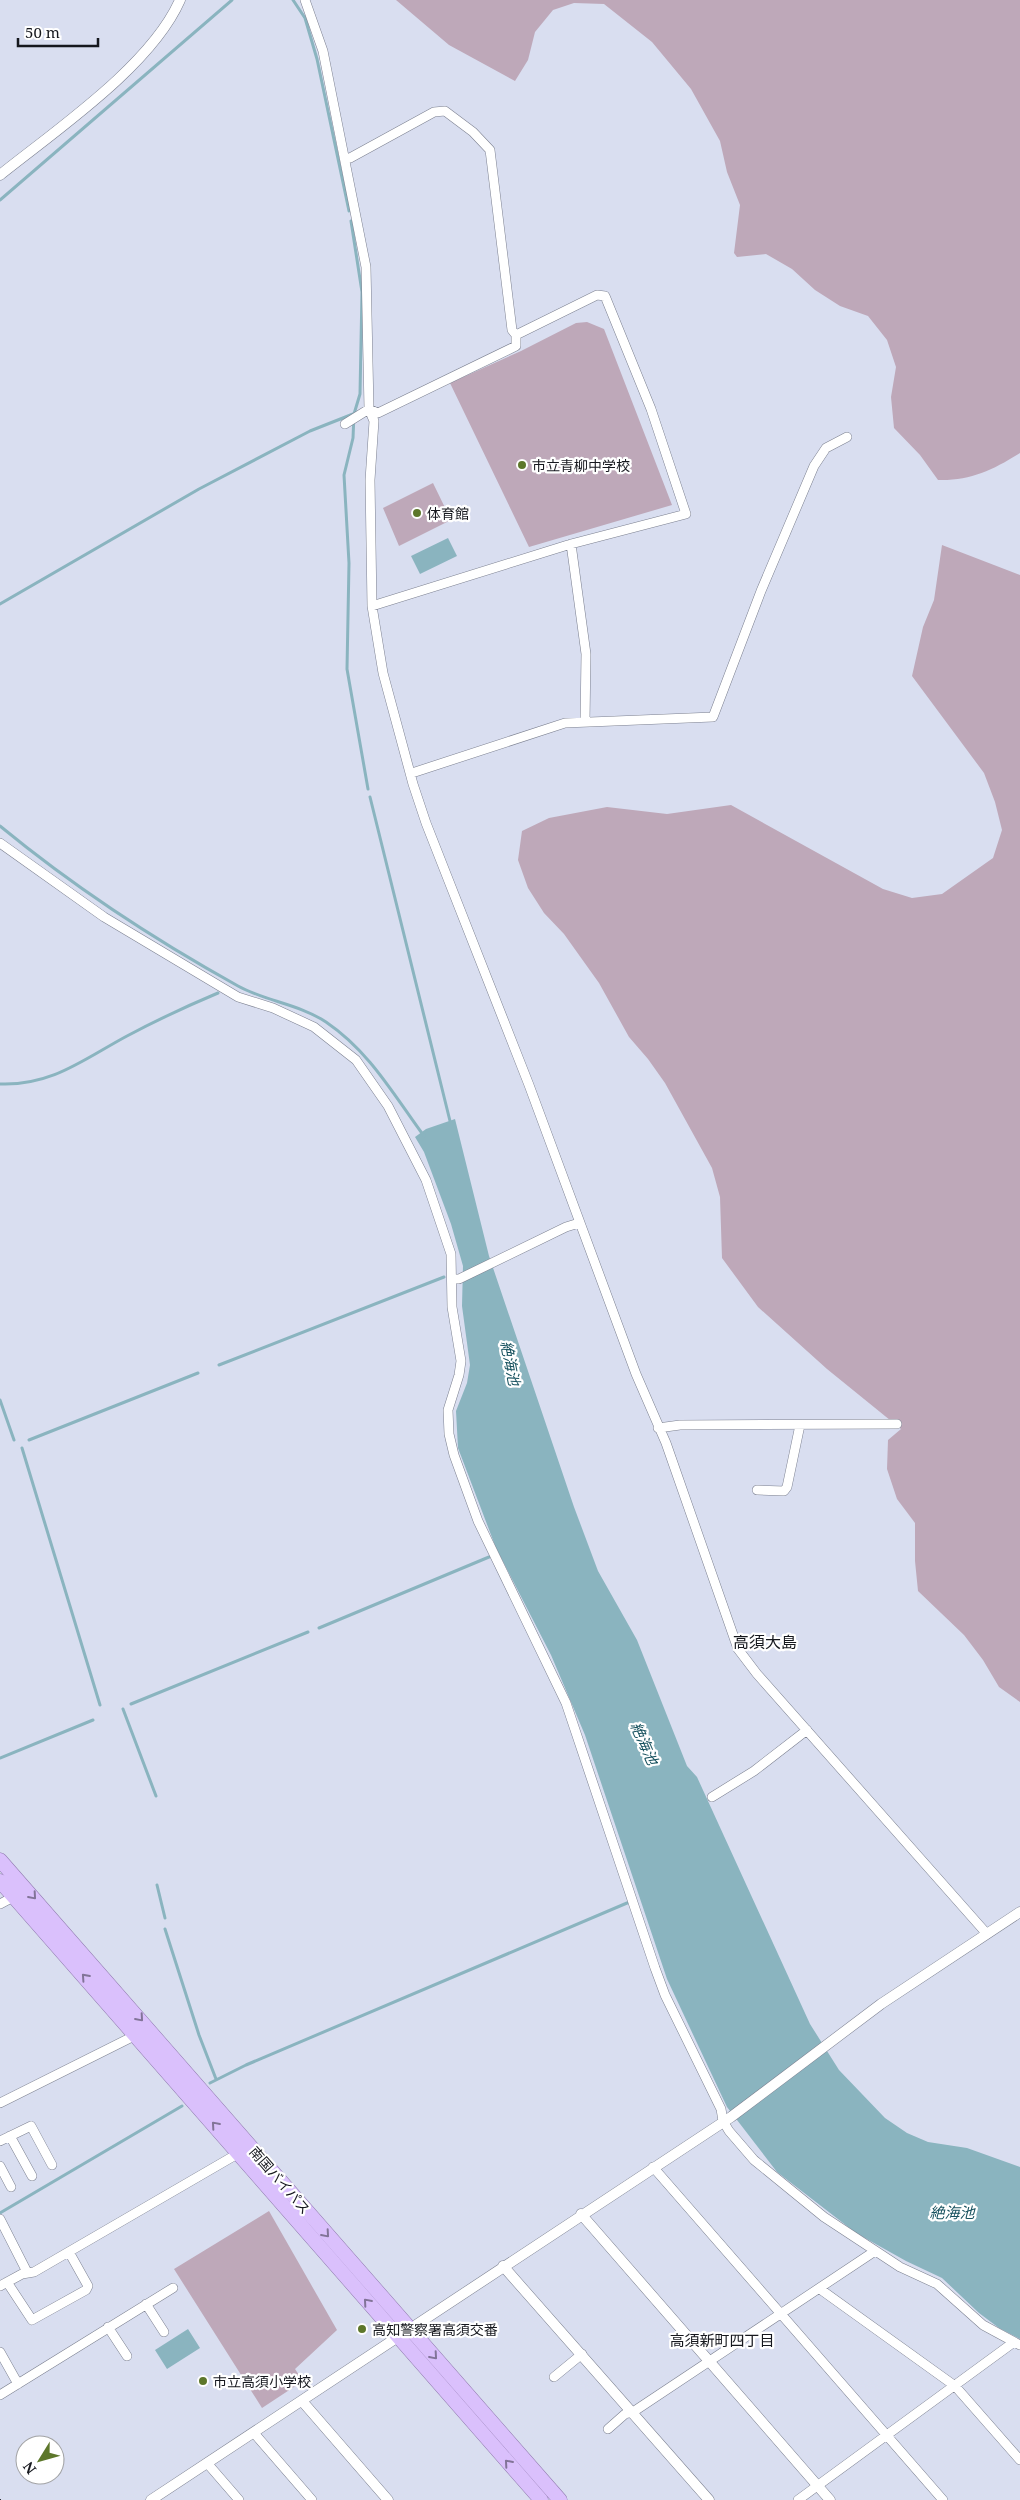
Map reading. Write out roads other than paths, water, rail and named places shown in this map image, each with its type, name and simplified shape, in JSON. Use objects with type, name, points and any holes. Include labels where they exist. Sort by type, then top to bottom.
[{"type":"highway","name":"南国バイパス","points":[[0,1860],[560,2500]]},
{"type":"highway","name":"南国バイパス","points":[[0,1881],[136,2034],[540,2500]]},
{"type":"street","points":[[0,175],[106,89],[137,60],[160,34],[180,0]]},
{"type":"street","points":[[305,0],[319,37],[346,158],[366,267],[369,409],[374,421],[370,480],[372,606],[382,673],[426,823],[529,1085],[579,1223],[658,1428],[666,1443],[738,1649],[757,1674],[987,1934]]},
{"type":"street","points":[[345,424],[369,409],[378,412],[516,346],[516,335],[512,330],[490,150],[473,132],[445,111],[434,112],[350,158],[346,158]]},
{"type":"street","points":[[372,606],[571,544],[686,514],[651,409],[605,296],[597,295],[516,335]]},
{"type":"street","points":[[412,773],[565,722],[713,717],[761,592],[814,466],[826,448],[847,437]]},
{"type":"street","points":[[571,544],[586,654],[586,722]]},
{"type":"street","points":[[0,843],[104,917],[238,997],[273,1008],[314,1027],[356,1060],[388,1106],[426,1180],[451,1254],[456,1279],[452,1307],[461,1361],[459,1375],[448,1410],[449,1434],[454,1455],[478,1521],[566,1703],[654,1968],[727,2119],[754,2160],[824,2217],[900,2267],[937,2284],[983,2325],[1017,2344],[955,2386],[798,2500]]},
{"type":"street","points":[[456,1279],[516,1253],[566,1227],[579,1223]]},
{"type":"street","points":[[757,1490],[780,1492],[784,1491],[787,1487],[800,1424]]},
{"type":"street","points":[[658,1428],[680,1425],[897,1424]]},
{"type":"street","points":[[712,1797],[768,1761],[807,1730]]},
{"type":"street","points":[[0,1904],[15,1896]]},
{"type":"street","points":[[153,2499],[727,2119],[827,2044],[1020,1912]]},
{"type":"street","points":[[0,2103],[136,2034]]},
{"type":"street","points":[[0,2141],[31,2126],[52,2165]]},
{"type":"street","points":[[10,2136],[32,2176]]},
{"type":"street","points":[[68,2252],[88,2286],[86,2290],[32,2320],[4,2284],[27,2272],[34,2272],[68,2252],[239,2153]]},
{"type":"street","points":[[0,2166],[12,2187]]},
{"type":"street","points":[[653,2167],[943,2500]]},
{"type":"street","points":[[581,2214],[830,2500]]},
{"type":"street","points":[[0,2219],[27,2272]]},
{"type":"street","points":[[608,2429],[625,2414],[633,2412],[875,2251]]},
{"type":"street","points":[[503,2266],[709,2500]]},
{"type":"street","points":[[0,2395],[173,2288]]},
{"type":"street","points":[[820,2289],[955,2386],[1020,2459]]},
{"type":"street","points":[[146,2304],[164,2332]]},
{"type":"street","points":[[108,2327],[127,2356]]},
{"type":"street","points":[[0,2352],[18,2384]]},
{"type":"street","points":[[554,2377],[582,2354]]},
{"type":"street","points":[[302,2401],[388,2500]]},
{"type":"street","points":[[254,2433],[312,2500]]},
{"type":"street","points":[[207,2463],[239,2500]]},
{"type":"water","points":[[448,538],[457,556],[420,574],[411,556]]},
{"type":"water","name":"絶海池","points":[[455,1119],[489,1256],[574,1507],[598,1571],[637,1640],[687,1766],[697,1777],[810,2024],[839,2070],[885,2118],[907,2133],[928,2142],[967,2148],[1020,2167],[1020,2339],[999,2328],[979,2313],[942,2278],[906,2261],[856,2233],[777,2172],[727,2107],[667,1979],[585,1735],[551,1655],[496,1548],[458,1448],[456,1411],[467,1383],[470,1365],[462,1306],[463,1266],[451,1224],[424,1152],[415,1137],[426,1129]]},
{"type":"water","points":[[188,2329],[200,2348],[167,2369],[155,2350]]},
{"type":"waterway","points":[[0,200],[232,0]]},
{"type":"waterway","points":[[293,0],[305,18],[317,59],[349,211]]},
{"type":"waterway","points":[[351,221],[362,292],[360,394],[354,414],[353,438],[344,475],[349,563],[347,669],[368,789]]},
{"type":"waterway","points":[[0,604],[199,489],[310,431],[353,414]]},
{"type":"waterway","points":[[370,797],[450,1121]]},
{"type":"waterway","points":[[0,826],[86,891],[176,950],[248,991],[305,1011],[326,1022],[342,1034],[368,1060],[424,1136]]},
{"type":"waterway","points":[[0,1084],[36,1081],[52,1076],[82,1062],[150,1024],[218,993]]},
{"type":"waterway","points":[[219,1365],[444,1277]]},
{"type":"waterway","points":[[29,1440],[198,1373]]},
{"type":"waterway","points":[[0,1400],[14,1440]]},
{"type":"waterway","points":[[22,1448],[100,1705]]},
{"type":"waterway","points":[[319,1628],[489,1557]]},
{"type":"waterway","points":[[131,1704],[308,1632]]},
{"type":"waterway","points":[[123,1709],[156,1796]]},
{"type":"waterway","points":[[0,1758],[93,1720]]},
{"type":"waterway","points":[[157,1885],[165,1918]]},
{"type":"waterway","points":[[210,2083],[246,2065],[627,1903]]},
{"type":"waterway","points":[[165,1929],[199,2035],[216,2079]]},
{"type":"waterway","points":[[0,2213],[182,2106]]},
{"type":"place","name":"市立青柳中学校","points":[[522,465]]},
{"type":"place","name":"体育館","points":[[417,513]]},
{"type":"place","name":"高知警察署高須交番","points":[[362,2329]]},
{"type":"place","name":"市立高須小学校","points":[[203,2381]]},
{"type":"district","name":"高須大島","points":[[765,1642]]},
{"type":"district","name":"高須新町四丁目","points":[[722,2340]]}]
